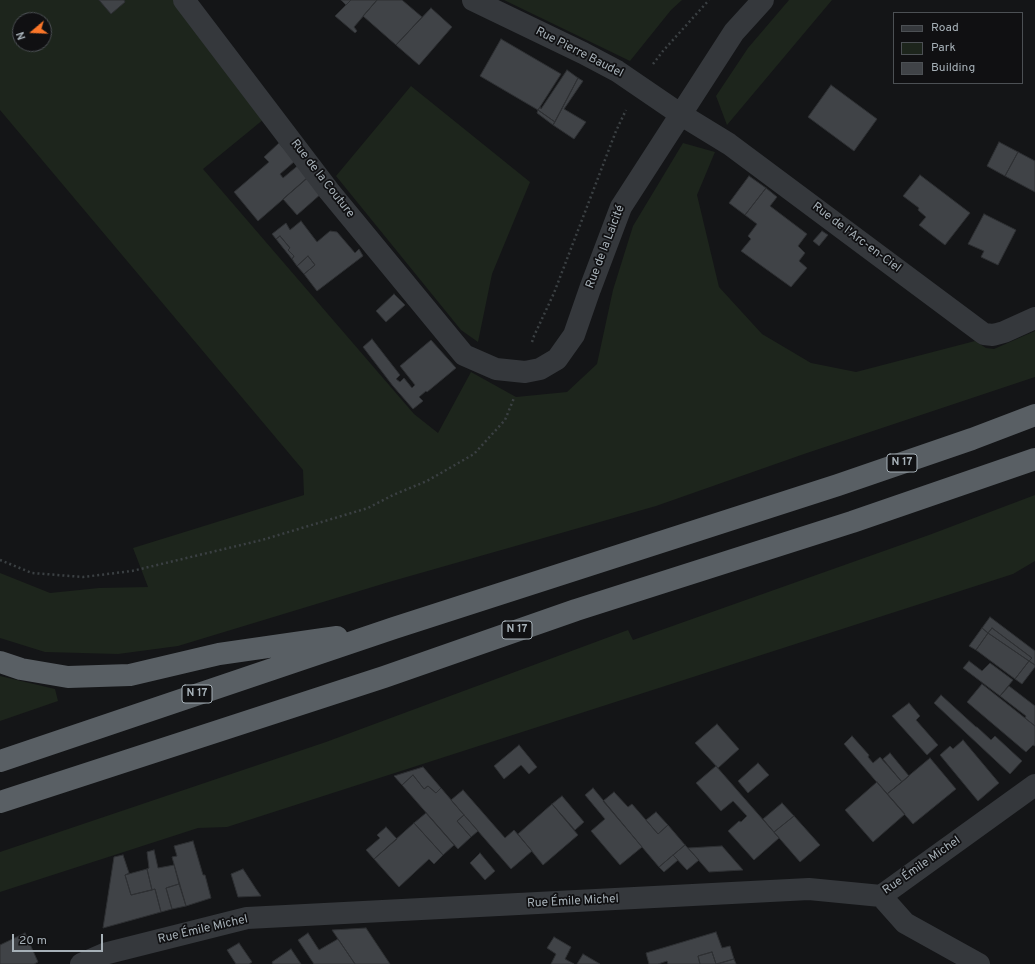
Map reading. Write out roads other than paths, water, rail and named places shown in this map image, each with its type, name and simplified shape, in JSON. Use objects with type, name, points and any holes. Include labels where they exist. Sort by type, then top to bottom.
[{"type":"highway","name":"N 17","points":[[0,761],[394,628],[838,485],[972,439],[1035,415]]},
{"type":"highway","name":"N 17","points":[[0,802],[384,677],[576,610],[852,522],[1035,459]]},
{"type":"highway","points":[[0,662],[21,669],[68,677],[130,675],[219,654],[394,628]]},
{"type":"street","name":"Rue de la Couture","points":[[184,0],[329,191],[464,355]]},
{"type":"street","name":"Rue Pierre Baudel","points":[[473,0],[583,52],[617,71],[680,114]]},
{"type":"street","name":"Rue de la Laicité","points":[[464,355],[496,369],[525,372],[540,369],[557,359],[574,335],[621,206],[734,32],[763,0]]},
{"type":"street","name":"Rue de l'Arc-en-Ciel","points":[[680,114],[741,152],[984,334],[993,335],[1004,332],[1035,318]]},
{"type":"street","name":"Rue Émile Michel","points":[[81,964],[104,954],[247,918],[808,889],[882,896],[1035,785]]},
{"type":"street","points":[[882,896],[905,923],[979,964]]}]
